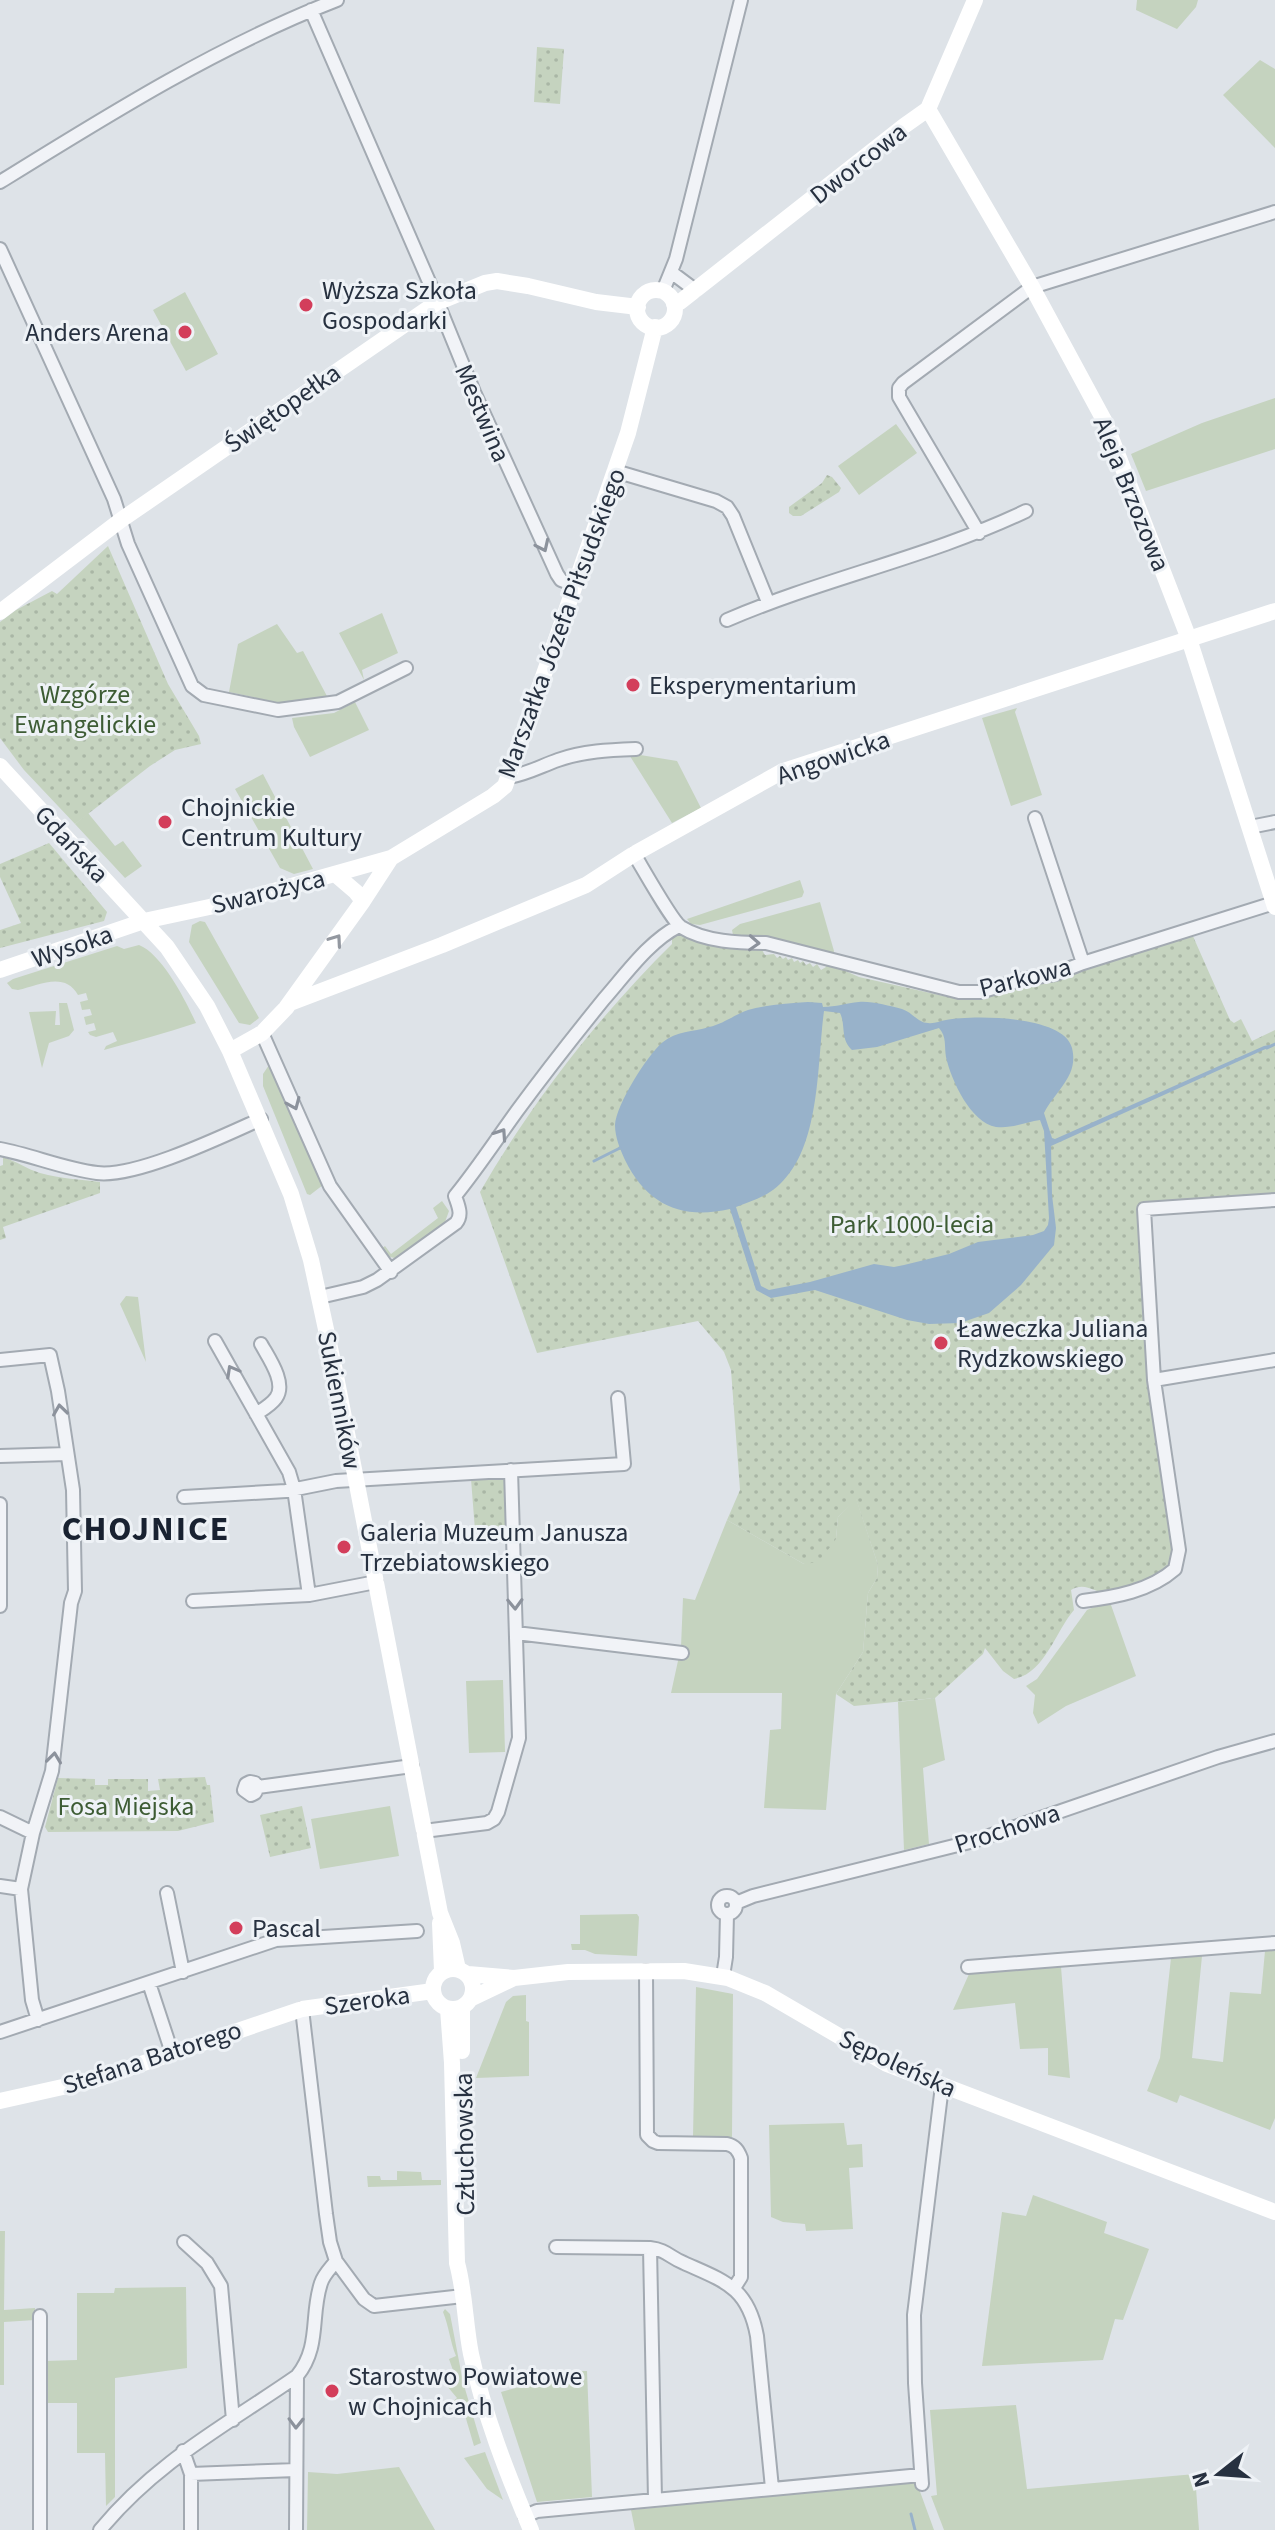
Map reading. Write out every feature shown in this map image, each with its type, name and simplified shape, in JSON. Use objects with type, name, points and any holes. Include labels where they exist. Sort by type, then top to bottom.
[{"type":"street","points":[[0,182],[91,126],[252,36],[337,0]]},
{"type":"street","points":[[663,291],[671,272],[741,0]]},
{"type":"street","name":"Dworcowa","points":[[674,304],[689,286],[928,109],[975,0]]},
{"type":"street","name":"Mestwina","points":[[311,10],[521,498],[557,574],[561,580],[574,585]]},
{"type":"street","name":"Aleja Brzozowa","points":[[928,109],[1032,287],[1105,422],[1189,639],[1274,905]]},
{"type":"street","points":[[979,533],[903,405],[898,392],[903,383],[1032,287],[1275,212]]},
{"type":"street","points":[[0,249],[114,499],[128,544],[192,686],[204,695],[278,710],[332,704],[406,668]]},
{"type":"street","points":[[671,272],[689,286]]},
{"type":"street","name":"Świętopełka","points":[[0,612],[121,520],[436,303],[497,281],[596,302],[638,307]]},
{"type":"street","points":[[654,290],[669,295],[674,304],[675,312],[671,320],[664,326],[655,327],[643,321],[638,307],[641,298],[654,290]]},
{"type":"street","name":"Marszałka Józefa Piłsudskiego","points":[[230,1051],[262,1033],[290,1003],[391,858],[505,786],[628,433],[655,327]]},
{"type":"street","points":[[615,471],[727,507],[768,602]]},
{"type":"street","points":[[727,620],[768,602],[979,533],[1026,511]]},
{"type":"street","name":"Angowicka","points":[[290,1003],[442,945],[586,885],[634,854],[783,771],[1275,611]]},
{"type":"street","points":[[509,777],[525,775],[558,760],[582,754],[636,749]]},
{"type":"street","name":"Gdańska","points":[[0,766],[144,921]]},
{"type":"street","points":[[1035,818],[1083,963]]},
{"type":"street","points":[[1250,827],[1275,822]]},
{"type":"street","points":[[320,1297],[363,1287],[391,1272],[459,1220],[460,1210],[455,1196],[559,1054],[651,946],[679,926],[634,854]]},
{"type":"street","name":"Swarożyca","points":[[144,921],[242,900],[391,858]]},
{"type":"street","points":[[335,874],[363,901]]},
{"type":"street","name":"Parkowa","points":[[679,926],[709,937],[741,943],[766,943],[959,992],[980,992],[1055,974],[1274,905]]},
{"type":"street","name":"Wysoka","points":[[0,970],[144,921]]},
{"type":"street","name":"Sukienników","points":[[144,921],[191,981],[230,1051],[261,1119],[299,1217],[320,1297],[440,1913],[456,1972]]},
{"type":"street","points":[[309,978],[323,990]]},
{"type":"street","points":[[262,1033],[330,1186],[391,1272]]},
{"type":"street","points":[[0,1149],[85,1171],[112,1173],[144,1167],[261,1119]]},
{"type":"street","points":[[1083,1601],[1114,1597],[1167,1576],[1175,1569],[1179,1550],[1154,1380],[1144,1209],[1275,1200]]},
{"type":"street","points":[[215,1341],[289,1472],[309,1595]]},
{"type":"street","points":[[256,1414],[279,1393],[277,1377],[261,1344]]},
{"type":"street","points":[[0,1360],[50,1355],[73,1490],[75,1591],[52,1771],[33,1833],[21,1889],[32,2000],[38,2020]]},
{"type":"street","points":[[1154,1380],[1275,1360]]},
{"type":"street","points":[[184,1497],[294,1489],[336,1481],[624,1464],[618,1398]]},
{"type":"street","points":[[0,1456],[67,1454]]},
{"type":"street","points":[[424,1831],[491,1822],[497,1816],[519,1738],[511,1470]]},
{"type":"street","points":[[0,1504],[0,1606]]},
{"type":"street","points":[[193,1601],[309,1595],[376,1582]]},
{"type":"street","points":[[516,1633],[682,1653]]},
{"type":"street","name":"Prochowa","points":[[723,1976],[727,1914],[719,1908],[721,1899],[730,1897],[736,1903],[753,1896],[974,1841],[1218,1757],[1275,1741]]},
{"type":"street","points":[[258,1787],[412,1766]]},
{"type":"street","points":[[0,1817],[33,1833]]},
{"type":"street","points":[[0,1886],[21,1889]]},
{"type":"street","points":[[167,1893],[183,1972]]},
{"type":"street","points":[[0,2032],[276,1940],[417,1931]]},
{"type":"street","points":[[968,1967],[1275,1943]]},
{"type":"street","points":[[646,1971],[647,2135],[658,2143],[727,2144],[736,2147],[739,2152],[741,2277],[734,2288]]},
{"type":"street","name":"Sępoleńska","points":[[456,1972],[514,1978],[568,1972],[646,1971],[684,1971],[723,1976],[765,1993],[887,2064],[1275,2212]]},
{"type":"street","points":[[456,1972],[473,1985],[461,2005],[437,2002],[433,1991],[435,1980],[456,1972]]},
{"type":"street","name":"Sępoleńska","points":[[461,2005],[514,1978]]},
{"type":"street","points":[[149,1983],[172,2053]]},
{"type":"street","name":"Szeroka","points":[[302,2009],[433,1991]]},
{"type":"street","name":"Człuchowska","points":[[461,2005],[452,2063],[457,2263],[472,2356],[485,2407],[528,2523]]},
{"type":"street","points":[[302,2009],[326,2214],[336,2261],[364,2299],[374,2306],[462,2288]]},
{"type":"street","name":"Stefana Batorego","points":[[0,2101],[94,2080],[302,2009]]},
{"type":"street","points":[[528,2523],[537,2511],[772,2488],[922,2479],[914,2369],[914,2315],[942,2086]]},
{"type":"street","points":[[184,2242],[207,2263],[221,2286],[233,2420]]},
{"type":"street","points":[[556,2247],[665,2250],[675,2259],[734,2288],[745,2302],[756,2328],[772,2488]]},
{"type":"street","points":[[650,2248],[655,2499]]},
{"type":"street","points":[[651,2270],[675,2259]]},
{"type":"street","points":[[100,2530],[124,2501],[183,2451],[297,2376],[306,2365],[313,2347],[321,2284],[336,2261]]},
{"type":"street","points":[[40,2316],[40,2530]]},
{"type":"street","points":[[296,2530],[297,2376]]},
{"type":"street","points":[[183,2451],[191,2474],[191,2530]]},
{"type":"street","points":[[191,2474],[296,2470]]},
{"type":"green space","points":[[1137,0],[1198,0],[1196,7],[1177,29],[1136,10]]},
{"type":"green space","points":[[537,47],[564,49],[560,104],[534,102]]},
{"type":"green space","points":[[1260,60],[1275,69],[1275,148],[1223,95]]},
{"type":"green space","name":"Anders Arena","points":[[185,292],[218,354],[186,371],[153,310]]},
{"type":"green space","points":[[1275,398],[1275,449],[1146,491],[1131,454],[1202,423]]},
{"type":"green space","points":[[896,424],[917,453],[859,495],[838,466]]},
{"type":"green space","points":[[827,475],[841,488],[839,492],[801,516],[789,513],[789,507],[822,483]]},
{"type":"green space","name":"Wzgórze Ewangelickie","points":[[108,546],[168,684],[201,744],[175,750],[75,824],[24,770],[0,738],[0,622],[52,591],[57,594]]},
{"type":"green space","points":[[382,613],[398,653],[362,670],[364,680],[339,633]]},
{"type":"green space","points":[[277,624],[297,653],[303,651],[328,698],[280,703],[229,692],[238,644]]},
{"type":"green space","points":[[355,702],[369,730],[310,757],[292,718],[334,713]]},
{"type":"green space","points":[[1017,708],[1015,712],[1042,795],[1011,806],[982,718]]},
{"type":"green space","points":[[628,753],[677,761],[701,808],[672,823]]},
{"type":"green space","points":[[263,774],[313,869],[294,874],[280,868],[235,789]]},
{"type":"green space","points":[[88,813],[115,846],[123,841],[142,866],[125,878],[75,824]]},
{"type":"green space","points":[[49,843],[107,912],[104,921],[0,948],[0,930],[21,923],[0,877],[0,864]]},
{"type":"green space","points":[[800,880],[804,892],[802,897],[700,925],[691,924],[687,919]]},
{"type":"green space","points":[[820,902],[833,956],[733,935],[732,930],[740,924]]},
{"type":"green space","points":[[205,922],[259,1018],[250,1025],[239,1023],[189,942],[192,925]]},
{"type":"green space","name":"Park 1000-lecia","points":[[1192,934],[1230,1020],[1234,1023],[1241,1019],[1252,1041],[1275,1030],[1275,1196],[1144,1205],[1173,1547],[1170,1561],[1155,1576],[1123,1590],[1103,1593],[1081,1587],[1071,1590],[1074,1610],[1042,1660],[1025,1675],[1014,1679],[1003,1671],[985,1648],[983,1654],[935,1698],[854,1706],[836,1694],[863,1652],[868,1593],[877,1578],[878,1565],[856,1499],[838,1517],[836,1539],[819,1562],[804,1564],[727,1520],[740,1490],[731,1370],[724,1352],[698,1321],[537,1353],[480,1192],[544,1093],[592,1031],[677,935],[759,945],[765,955],[774,954],[777,958],[786,957],[788,960],[792,958],[794,962],[803,961],[813,967],[817,964],[821,970],[826,967],[823,961],[859,977],[957,999],[983,998],[1027,986],[1029,981],[1096,965]]},
{"type":"green space","points":[[139,945],[165,968],[196,1023],[104,1050],[117,1041],[113,1032],[96,1037],[88,1032],[96,1030],[94,1023],[86,1025],[84,1017],[92,1015],[90,1009],[82,1010],[80,1002],[88,1000],[86,993],[78,995],[66,983],[59,982],[18,990],[7,983],[117,946],[124,949]]},
{"type":"green space","points":[[59,1003],[67,1003],[74,1030],[69,1036],[49,1043],[42,1068],[29,1012],[56,1011],[55,1025],[60,1025]]},
{"type":"green space","points":[[271,1062],[323,1185],[310,1195],[263,1086],[263,1074]]},
{"type":"green space","points":[[3,1157],[40,1173],[100,1182],[100,1193],[3,1227],[6,1238],[0,1240],[0,1166],[3,1165]]},
{"type":"green space","points":[[442,1201],[449,1211],[446,1224],[401,1257],[390,1257],[381,1249],[385,1246],[391,1254],[438,1218],[433,1208]]},
{"type":"green space","points":[[126,1296],[138,1297],[146,1362],[120,1304]]},
{"type":"green space","points":[[502,1478],[505,1481],[507,1530],[475,1530],[471,1479]]},
{"type":"green space","points":[[856,1498],[878,1565],[877,1578],[868,1593],[863,1652],[836,1694],[826,1810],[764,1808],[770,1730],[781,1729],[782,1693],[671,1693],[681,1647],[683,1598],[695,1600],[727,1520],[804,1564],[836,1539],[838,1517]]},
{"type":"green space","points":[[1099,1605],[1111,1605],[1136,1676],[1066,1706],[1038,1724],[1033,1713],[1035,1695],[1026,1686],[1037,1679],[1087,1610]]},
{"type":"green space","points":[[503,1680],[505,1752],[469,1753],[466,1681]]},
{"type":"green space","points":[[935,1698],[945,1760],[923,1768],[929,1844],[904,1850],[898,1702]]},
{"type":"green space","name":"Fosa Miejska","points":[[205,1777],[207,1785],[210,1785],[214,1822],[178,1831],[48,1832],[45,1827],[58,1778],[95,1779],[95,1785],[108,1785],[108,1779],[148,1779],[148,1791],[160,1790],[158,1779]]},
{"type":"green space","points":[[302,1806],[311,1848],[270,1857],[260,1815]]},
{"type":"green space","points":[[390,1806],[399,1856],[320,1869],[311,1819]]},
{"type":"green space","points":[[637,1914],[637,1956],[572,1950],[571,1944],[580,1944],[580,1915]]},
{"type":"green space","points":[[1275,1950],[1275,2118],[1270,2130],[1180,2095],[1177,2103],[1147,2091],[1160,2058],[1171,1958],[1202,1956],[1192,2058],[1223,2062],[1230,1992],[1261,1994],[1265,1951]]},
{"type":"green space","points":[[1061,1967],[1070,2078],[1048,2075],[1048,2048],[1020,2049],[1015,2003],[953,2010],[969,1974]]},
{"type":"green space","points":[[696,1987],[733,1994],[732,2137],[693,2137]]},
{"type":"green space","points":[[526,1995],[529,2076],[476,2078],[506,2002],[513,1996]]},
{"type":"green space","points":[[844,2123],[847,2145],[862,2144],[863,2167],[849,2168],[853,2229],[806,2231],[805,2224],[783,2222],[771,2217],[769,2125]]},
{"type":"green space","points":[[397,2171],[421,2172],[422,2180],[441,2180],[441,2185],[368,2187],[367,2176],[397,2180]]},
{"type":"green space","points":[[1033,2195],[1107,2222],[1104,2233],[1149,2249],[1123,2320],[1115,2319],[1103,2360],[982,2366],[1002,2212],[1026,2216]]},
{"type":"green space","points":[[0,2231],[5,2231],[4,2310],[35,2308],[35,2320],[4,2322],[4,2385],[0,2385]]},
{"type":"green space","points":[[186,2287],[187,2368],[115,2378],[115,2497],[106,2506],[105,2453],[77,2453],[77,2403],[46,2403],[45,2361],[77,2360],[77,2293],[114,2293],[115,2288]]},
{"type":"green space","points":[[445,2309],[450,2314],[463,2382],[481,2443],[474,2446],[462,2405],[452,2406],[451,2403],[457,2398],[447,2386],[455,2376],[449,2359],[456,2356],[443,2312]]},
{"type":"green space","points":[[587,2371],[592,2497],[537,2502],[501,2392]]},
{"type":"green space","points":[[1016,2405],[1027,2489],[1195,2474],[1199,2530],[944,2530],[931,2496],[937,2495],[930,2410]]},
{"type":"green space","points":[[485,2452],[503,2500],[487,2489],[464,2458]]},
{"type":"green space","points":[[399,2467],[435,2530],[307,2530],[308,2472],[337,2474]]},
{"type":"green space","points":[[913,2482],[918,2486],[934,2530],[635,2530],[631,2510]]},
{"type":"water","points":[[869,1002],[902,1009],[924,1023],[959,1018],[995,1018],[1035,1023],[1053,1029],[1065,1037],[1072,1048],[1073,1058],[1069,1075],[1044,1113],[1055,1139],[1264,1046],[1270,1047],[1051,1146],[1056,1228],[1054,1245],[1021,1285],[989,1313],[960,1323],[929,1324],[907,1320],[815,1290],[771,1298],[756,1290],[730,1209],[696,1212],[668,1206],[644,1188],[621,1152],[615,1125],[621,1105],[641,1069],[663,1042],[679,1034],[719,1024],[748,1010],[822,1003],[823,1007]],"holes":[[[824,1011],[840,1013],[846,1041],[852,1050],[877,1047],[939,1028],[952,1077],[978,1118],[996,1127],[1040,1120],[1044,1131],[1049,1218],[1044,1231],[978,1242],[949,1254],[894,1267],[874,1264],[769,1290],[761,1286],[736,1207],[770,1192],[793,1168],[803,1148],[815,1102]]]},
{"type":"waterway","points":[[1267,1048],[1275,1044]]},
{"type":"waterway","points":[[594,1161],[620,1148]]},
{"type":"waterway","points":[[911,2514],[915,2530]]},
{"type":"place","name":"Wyższa Szkoła Gospodarki","points":[[306,305]]},
{"type":"place","name":"Anders Arena","points":[[185,332]]},
{"type":"place","name":"Eksperymentarium","points":[[633,685]]},
{"type":"place","name":"Chojnickie Centrum Kultury","points":[[165,822]]},
{"type":"place","name":"Ławeczka Juliana Rydzkowskiego","points":[[941,1343]]},
{"type":"place","name":"Galeria Muzeum Janusza Trzebiatowskiego","points":[[344,1547]]},
{"type":"place","name":"Pascal","points":[[236,1928]]},
{"type":"place","name":"Starostwo Powiatowe w Chojnicach","points":[[332,2391]]},
{"type":"district","name":"CHOJNICE","points":[[146,1528]]}]
